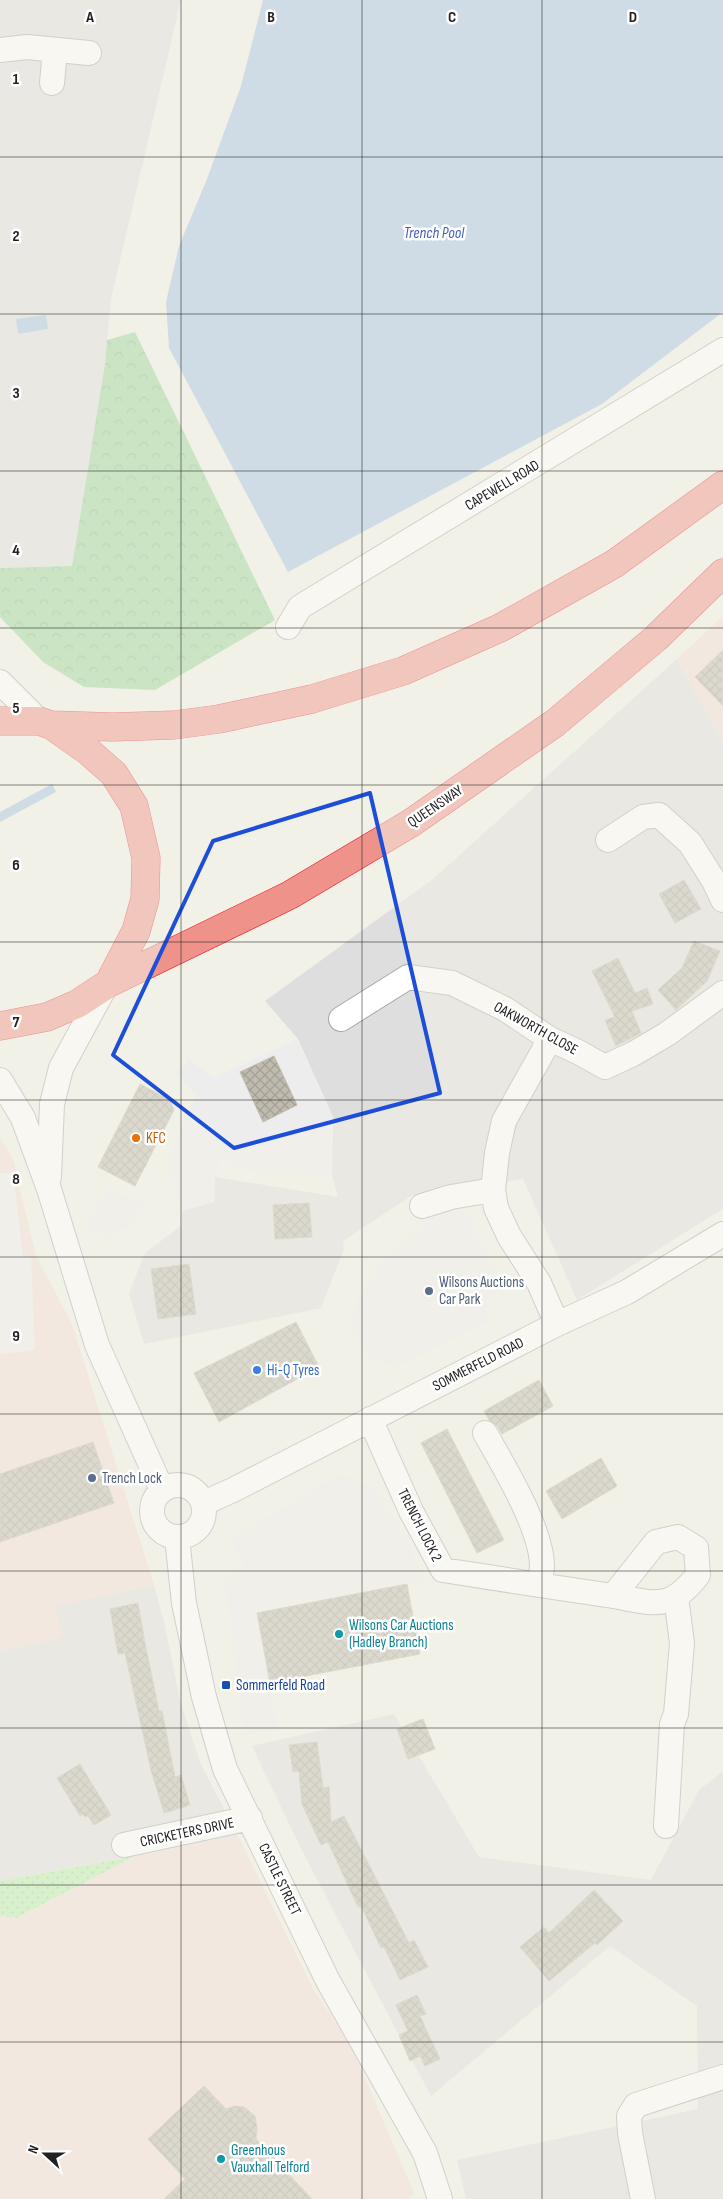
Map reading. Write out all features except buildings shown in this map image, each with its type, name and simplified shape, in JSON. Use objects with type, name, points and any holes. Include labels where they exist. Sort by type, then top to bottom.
[{"type":"highway","points":[[0,722],[113,727],[174,725],[218,719],[312,699],[403,671],[500,628],[614,564],[723,485]]},
{"type":"highway","name":"QUEENSWAY","points":[[107,985],[290,895],[411,823],[555,723],[656,638],[723,573]]},
{"type":"highway","points":[[0,1026],[47,1018],[107,985],[136,931],[145,900],[146,858],[134,806],[114,774],[88,751],[45,723]]},
{"type":"street","points":[[0,50],[27,48],[89,53]]},
{"type":"street","points":[[52,83],[55,50]]},
{"type":"street","name":"CAPEWELL ROAD","points":[[288,626],[300,607],[723,350]]},
{"type":"street","points":[[0,682],[45,723]]},
{"type":"street","points":[[608,840],[643,817],[659,815],[690,843],[714,881],[723,900]]},
{"type":"street","name":"OAKWORTH CLOSE","points":[[341,1019],[408,976],[452,983],[505,1009],[550,1040],[578,1052],[605,1067],[633,1054],[667,1034],[723,993]]},
{"type":"street","points":[[49,1189],[52,1104],[61,1068],[107,985]]},
{"type":"street","points":[[550,1040],[504,1121],[497,1154],[494,1190],[496,1208],[539,1283],[557,1324]]},
{"type":"street","points":[[0,1080],[23,1118],[49,1189],[94,1338],[162,1490]]},
{"type":"street","points":[[422,1206],[451,1197],[494,1190]]},
{"type":"street","name":"SOMMERFELD ROAD","points":[[204,1503],[557,1324],[627,1292],[723,1234]]},
{"type":"street","name":"TRENCH LOCK 2","points":[[370,1419],[411,1511],[443,1570],[654,1603],[666,1602],[686,1591],[698,1575],[696,1548],[678,1537],[656,1542],[613,1596]]},
{"type":"street","points":[[485,1433],[533,1527],[540,1547],[542,1567],[539,1585]]},
{"type":"street","points":[[178,1485],[193,1489],[204,1503],[204,1520],[200,1527],[186,1537],[178,1538],[162,1532],[153,1519],[153,1503],[162,1490],[178,1485]]},
{"type":"street","name":"CASTLE STREET","points":[[178,1538],[184,1603],[204,1697],[225,1770],[328,1981],[425,2154],[440,2199]]},
{"type":"street","points":[[666,1826],[672,1724],[676,1714],[682,1644],[676,1597]]},
{"type":"street","name":"CRICKETERS DRIVE","points":[[124,1845],[250,1818]]},
{"type":"street","points":[[643,2199],[630,2133],[629,2116],[636,2105],[723,2077]]},
{"type":"highlighted area","points":[[370,793],[440,1093],[234,1148],[113,1055],[213,841]]},
{"type":"shaded area","points":[[0,0],[181,0],[111,299],[105,364],[72,566],[0,568]]},
{"type":"shaded area","points":[[723,616],[723,741],[677,659]]},
{"type":"shaded area","points":[[677,659],[723,741],[723,1209],[577,1300],[523,1179],[411,1196],[343,1241],[344,1249],[321,1308],[144,1344],[129,1293],[145,1253],[182,1225],[182,1211],[214,1202],[215,1177],[338,1197],[332,1175],[333,1117],[298,1039],[265,1001],[433,879]]},
{"type":"shaded area","points":[[297,1039],[333,1117],[332,1175],[267,1176],[227,1165],[227,1157],[222,1156],[215,1177],[214,1202],[182,1211],[173,1177],[164,1167],[196,1096],[177,1073],[189,1059],[213,1078]],"holes":[[[274,1056],[297,1105],[263,1122],[240,1072]]]},
{"type":"shaded area","name":"Trench Lock","points":[[0,1137],[13,1159],[36,1256],[72,1324],[154,1585],[55,1605],[63,1637],[0,1651]]},
{"type":"shaded area","points":[[0,1173],[13,1173],[23,1257],[31,1258],[35,1350],[0,1354]]},
{"type":"shaded area","points":[[107,1188],[144,1205],[125,1229],[115,1231],[110,1242],[87,1227]]},
{"type":"shaded area","name":"Wilsons Auctions Car Park","points":[[456,1207],[478,1222],[472,1232],[501,1280],[486,1304],[490,1320],[396,1368],[373,1359],[352,1329],[356,1301],[378,1268],[416,1232],[423,1230],[419,1216]]},
{"type":"shaded area","points":[[341,1474],[370,1485],[404,1532],[424,1586],[407,1584],[257,1613],[278,1731],[244,1734],[225,1581],[245,1566],[230,1538]]},
{"type":"shaded area","points":[[154,1585],[164,1622],[181,1704],[200,1762],[238,1836],[0,1881],[0,1651],[62,1637],[55,1605]]},
{"type":"shaded area","points":[[394,1714],[479,1857],[651,1880],[699,1790],[723,1771],[723,2199],[466,2199],[457,2160],[698,2109],[697,2006],[610,1946],[431,2096],[301,1849],[252,1746]]},
{"type":"shaded area","name":"Greenhous Vauxhall Telford","points":[[238,1836],[313,1989],[350,2043],[414,2193],[409,2199],[0,2199],[0,1916],[18,1918],[135,1856]]},
{"type":"green space","points":[[135,332],[275,620],[155,690],[84,687],[43,662],[0,617],[0,568],[72,566],[105,364],[107,340]]},
{"type":"green space","points":[[135,1856],[17,1918],[0,1916],[0,1881]]},
{"type":"water","name":"Trench Pool","points":[[263,0],[723,0],[723,312],[602,404],[288,572],[169,348],[166,302],[179,246],[207,179],[241,86]]},
{"type":"water","points":[[46,315],[48,329],[18,334],[16,319]]},
{"type":"water","points":[[52,784],[56,792],[0,822],[0,812]]},
{"type":"place","name":"KFC","points":[[136,1138]]},
{"type":"place","name":"Wilsons Auctions Car Park","points":[[429,1291]]},
{"type":"place","name":"Hi-Q Tyres","points":[[257,1370]]},
{"type":"place","name":"Trench Lock","points":[[92,1478]]},
{"type":"place","name":"Wilsons Car Auctions (Hadley Branch)","points":[[339,1634]]},
{"type":"place","name":"Sommerfeld Road","points":[[226,1685]]},
{"type":"place","name":"Greenhous Vauxhall Telford","points":[[221,2159]]}]
